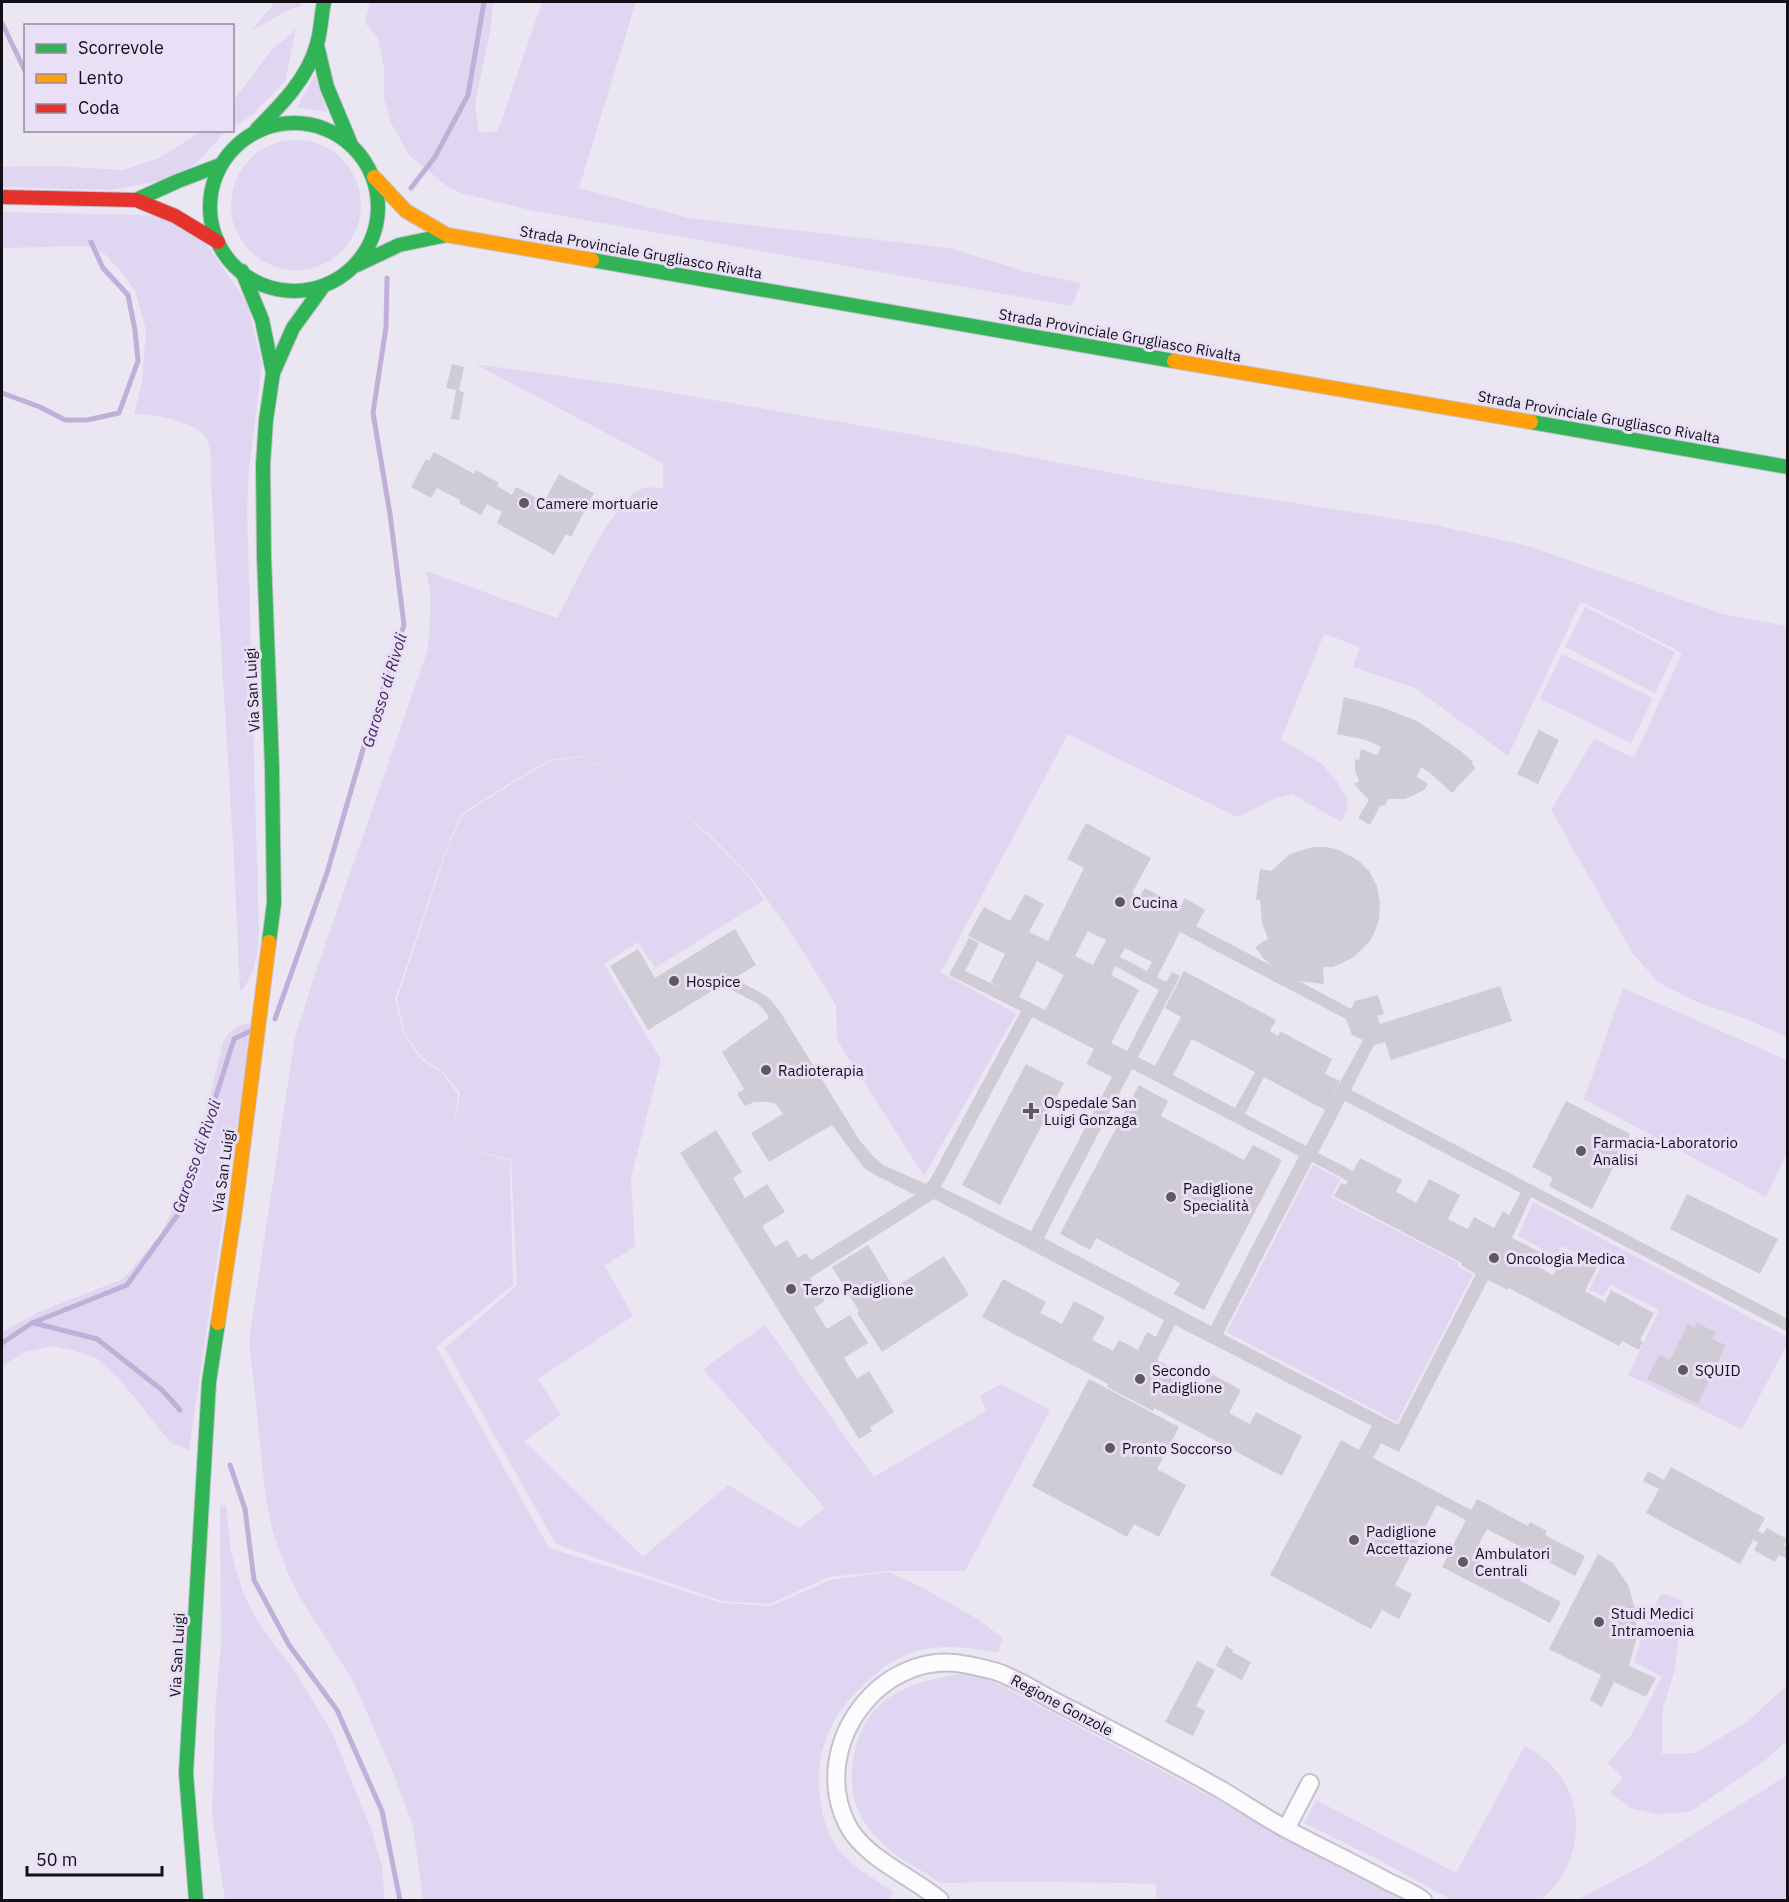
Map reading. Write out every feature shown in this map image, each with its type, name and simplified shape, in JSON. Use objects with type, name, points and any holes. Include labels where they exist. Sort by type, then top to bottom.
[{"type":"street","points":[[317,45],[327,87],[350,142],[374,177],[378,211],[373,239],[354,267],[322,288],[300,292],[277,290],[258,283],[230,260],[218,242],[211,220],[210,194],[220,165],[234,146],[253,132],[289,96],[304,73],[317,45],[324,2]]},
{"type":"street","points":[[253,132],[277,124],[308,124],[327,130],[350,142]]},
{"type":"street","points":[[136,200],[220,165]]},
{"type":"street","name":"Strada Provinciale Grugliasco Rivalta","points":[[374,177],[406,211],[447,235],[1788,467]]},
{"type":"street","points":[[2,197],[136,200],[175,216],[218,242]]},
{"type":"street","name":"Strada Provinciale Grugliasco Rivalta","points":[[354,267],[399,245],[447,235]]},
{"type":"street","name":"Via San Luigi","points":[[242,271],[262,320],[273,373]]},
{"type":"street","name":"Via San Luigi","points":[[196,1900],[186,1773],[209,1382],[235,1210],[274,903],[273,767],[267,653],[263,464],[266,420],[273,373],[293,328],[322,288]]},
{"type":"street","name":"Regione Gonzole","points":[[940,1900],[860,1844],[839,1806],[836,1786],[840,1755],[846,1734],[858,1709],[891,1678],[907,1670],[944,1663],[965,1664],[1005,1675],[1220,1789],[1286,1829],[1423,1900]]},
{"type":"street","points":[[1286,1829],[1310,1783]]},
{"type":"shaded area","points":[[275,2],[302,2],[301,6],[290,9],[251,31]]},
{"type":"shaded area","points":[[370,2],[493,2],[491,27],[475,104],[479,133],[498,131],[542,2],[636,2],[579,188],[688,218],[949,248],[1031,273],[1081,283],[1072,306],[534,211],[461,193],[448,187],[409,155],[391,123],[384,99],[384,67],[378,38],[365,23]]},
{"type":"shaded area","points":[[296,29],[285,81],[252,115],[234,127],[234,100],[271,51]]},
{"type":"shaded area","points":[[315,75],[327,112],[297,107]]},
{"type":"shaded area","points":[[200,132],[227,132],[196,164],[160,181],[110,190],[2,187],[2,167],[54,166],[123,170],[159,158]]},
{"type":"shaded area","points":[[296,140],[321,145],[342,159],[356,180],[361,205],[356,230],[342,251],[321,265],[296,270],[271,265],[250,251],[236,230],[231,205],[236,180],[250,159],[271,145]]},
{"type":"shaded area","points":[[2,212],[165,217],[206,244],[248,304],[262,365],[249,469],[247,510],[259,932],[253,971],[240,992],[209,445],[203,434],[186,424],[163,417],[134,414],[142,382],[146,330],[135,291],[124,275],[106,255],[88,246],[2,248]]},
{"type":"shaded area","points":[[475,364],[632,386],[915,435],[1165,483],[1435,525],[1528,546],[1723,614],[1787,626],[1787,1037],[1746,1019],[1692,1000],[1658,982],[1633,954],[1551,810],[1594,739],[1634,758],[1682,653],[1581,601],[1508,756],[1415,688],[1353,667],[1360,647],[1324,634],[1281,739],[1322,764],[1337,782],[1346,797],[1348,808],[1341,822],[1292,794],[1277,798],[1237,817],[1068,734],[941,972],[1016,1014],[924,1176],[837,1040],[836,1005],[790,931],[749,875],[709,834],[682,812],[748,876],[764,900],[655,968],[638,942],[604,964],[661,1060],[631,1178],[635,1246],[605,1266],[633,1316],[538,1379],[561,1415],[524,1441],[643,1557],[728,1485],[799,1528],[825,1508],[703,1369],[765,1325],[874,1477],[986,1411],[980,1396],[1001,1384],[1050,1410],[965,1571],[890,1571],[828,1577],[770,1604],[722,1601],[556,1544],[445,1348],[517,1285],[511,1160],[452,1143],[510,1161],[513,1285],[436,1347],[549,1548],[722,1603],[771,1606],[830,1580],[889,1572],[927,1590],[979,1620],[1003,1638],[998,1653],[947,1647],[916,1651],[897,1659],[880,1670],[857,1691],[845,1704],[828,1733],[820,1764],[819,1781],[825,1823],[841,1853],[862,1871],[893,1891],[890,1900],[423,1900],[413,1826],[394,1775],[353,1681],[298,1594],[287,1571],[273,1532],[266,1500],[249,1340],[295,1037],[428,649],[431,595],[426,571],[557,618],[595,545],[620,507],[633,494],[644,488],[663,488],[663,463]],"holes":[[[580,756],[646,788],[580,757],[551,761],[462,815],[445,855],[397,999],[404,1032],[422,1058],[443,1072],[460,1093],[454,1129],[458,1094],[442,1073],[421,1059],[403,1033],[395,999],[444,855],[461,814],[550,760]]]},
{"type":"shaded area","points":[[1585,607],[1675,652],[1655,693],[1565,647]]},
{"type":"shaded area","points":[[1562,654],[1653,698],[1631,743],[1540,699]]},
{"type":"shaded area","points":[[1623,988],[1787,1060],[1787,1153],[1766,1197],[1584,1099]]},
{"type":"shaded area","points":[[252,1023],[189,1450],[171,1443],[122,1382],[98,1359],[53,1346],[25,1352],[2,1366],[2,1332],[39,1312],[123,1279],[160,1235],[179,1196],[197,1149],[223,1042],[235,1028]]},
{"type":"shaded area","points":[[1313,1165],[1340,1179],[1331,1197],[1459,1263],[1458,1267],[1473,1274],[1397,1422],[1227,1332]]},
{"type":"shaded area","points":[[1533,1202],[1787,1337],[1787,1345],[1742,1429],[1628,1375],[1659,1310],[1610,1285],[1604,1296],[1589,1290],[1601,1266],[1562,1246],[1550,1268],[1539,1262],[1544,1250],[1518,1236]]},
{"type":"shaded area","points":[[220,1505],[226,1505],[231,1552],[243,1593],[258,1622],[291,1666],[331,1730],[372,1831],[382,1866],[385,1900],[225,1900],[212,1815],[216,1697],[221,1646]]},
{"type":"shaded area","points":[[1661,1593],[1682,1600],[1675,1670],[1663,1708],[1662,1754],[1695,1753],[1747,1722],[1787,1685],[1788,1740],[1763,1762],[1690,1812],[1656,1814],[1630,1808],[1610,1792],[1623,1778],[1608,1763],[1631,1735],[1662,1677],[1634,1662],[1645,1627]]},
{"type":"shaded area","points":[[967,1673],[990,1680],[1408,1900],[1156,1900],[1156,1884],[937,1881],[892,1852],[867,1826],[853,1795],[854,1755],[860,1733],[867,1720],[876,1708],[891,1696],[922,1682]]},
{"type":"shaded area","points":[[1525,1746],[1544,1759],[1560,1776],[1569,1791],[1576,1825],[1575,1842],[1563,1874],[1540,1900],[1452,1900],[1381,1861],[1304,1823],[1316,1800],[1456,1873]]},
{"type":"shaded area","points":[[1787,1775],[1787,1900],[1576,1900],[1646,1864]]},
{"type":"building","points":[[452,364],[464,367],[459,391],[464,392],[459,420],[451,419],[456,390],[446,388]]},
{"type":"building","name":"Camere mortuarie","points":[[434,452],[474,474],[476,470],[499,483],[497,486],[512,495],[516,487],[544,502],[559,474],[594,493],[571,537],[566,534],[554,555],[497,523],[502,512],[487,504],[481,515],[459,503],[460,500],[437,488],[431,498],[411,487],[426,459],[429,461]]},
{"type":"building","points":[[1344,697],[1381,707],[1417,721],[1462,752],[1473,762],[1475,768],[1452,793],[1421,767],[1417,777],[1428,784],[1424,790],[1405,799],[1388,799],[1385,805],[1380,806],[1370,825],[1358,818],[1369,800],[1354,784],[1359,781],[1355,770],[1355,759],[1359,760],[1361,749],[1377,755],[1381,747],[1366,740],[1337,734]]},
{"type":"building","points":[[1539,730],[1559,740],[1538,784],[1517,774]]},
{"type":"building","points":[[1086,823],[1151,858],[1132,893],[1139,897],[1145,888],[1180,907],[1185,898],[1205,910],[1196,926],[1272,966],[1255,947],[1268,939],[1262,923],[1260,900],[1256,900],[1260,869],[1271,871],[1290,854],[1313,847],[1339,850],[1359,861],[1369,871],[1377,886],[1380,903],[1379,920],[1370,941],[1354,957],[1333,967],[1323,967],[1324,984],[1299,981],[1351,1009],[1355,1001],[1378,995],[1384,1014],[1377,1016],[1380,1024],[1500,986],[1512,1021],[1391,1060],[1385,1042],[1374,1045],[1351,1090],[1788,1319],[1788,1332],[1531,1197],[1512,1238],[1540,1252],[1533,1264],[1553,1275],[1566,1251],[1597,1267],[1585,1291],[1605,1302],[1611,1290],[1654,1313],[1640,1340],[1643,1342],[1639,1350],[1622,1341],[1619,1346],[1509,1288],[1508,1290],[1488,1280],[1399,1452],[1381,1443],[1373,1458],[1471,1510],[1477,1499],[1528,1526],[1530,1522],[1547,1531],[1545,1535],[1585,1556],[1575,1576],[1487,1529],[1472,1557],[1503,1574],[1505,1570],[1521,1579],[1520,1581],[1561,1602],[1550,1623],[1442,1567],[1466,1520],[1437,1505],[1395,1585],[1412,1594],[1399,1619],[1382,1610],[1371,1629],[1270,1575],[1341,1440],[1359,1450],[1372,1426],[1175,1325],[1157,1360],[1184,1374],[1178,1385],[1198,1396],[1210,1373],[1241,1390],[1229,1413],[1250,1424],[1256,1412],[1302,1436],[1282,1476],[1154,1408],[1153,1411],[1107,1387],[1108,1384],[982,1317],[1003,1279],[1046,1302],[1040,1313],[1062,1324],[1074,1301],[1105,1317],[1092,1340],[1113,1351],[1119,1340],[1138,1350],[1147,1332],[1156,1337],[1164,1320],[934,1199],[810,1278],[825,1301],[814,1308],[827,1329],[850,1315],[868,1343],[844,1358],[857,1379],[869,1371],[894,1412],[870,1427],[872,1431],[859,1439],[680,1153],[716,1130],[742,1172],[733,1178],[745,1198],[767,1184],[785,1212],[762,1226],[775,1247],[787,1240],[798,1258],[806,1253],[811,1260],[915,1195],[864,1168],[832,1125],[769,1162],[751,1133],[783,1114],[776,1104],[769,1102],[754,1102],[745,1106],[737,1094],[744,1089],[722,1052],[769,1018],[765,1011],[757,1003],[722,985],[648,1030],[610,966],[638,949],[655,978],[735,929],[756,965],[734,978],[768,997],[779,1010],[860,1141],[873,1156],[883,1165],[926,1184],[1021,1011],[949,975],[969,938],[979,943],[965,971],[1001,988],[991,982],[1005,954],[968,936],[984,907],[1010,921],[1025,894],[1044,904],[1029,932],[1048,941],[1084,868],[1067,859]],"holes":[[[1088,931],[1106,940],[1093,965],[1075,956]],[[1180,932],[1346,1019],[1352,1035],[1363,1040],[1330,1101],[1340,1081],[1325,1074],[1332,1059],[1280,1031],[1278,1036],[1270,1031],[1276,1020],[1184,971],[1165,1008],[1181,1017],[1155,1066],[1138,1057],[1180,976],[1172,972],[1166,982],[1157,977]],[[1125,948],[1152,962],[1147,971],[1120,957]],[[1037,961],[1064,975],[1045,1010],[1019,997]],[[1115,966],[1159,990],[1127,1051],[1111,1043],[1139,990],[1111,975]],[[1032,1017],[1094,1049],[1086,1064],[1112,1077],[1031,1231],[941,1187]],[[1192,1039],[1255,1072],[1235,1108],[1173,1075]],[[1132,1069],[1299,1156],[1211,1326],[1044,1238]],[[1264,1077],[1325,1110],[1306,1146],[1245,1114]],[[1345,1101],[1521,1193],[1509,1215],[1503,1211],[1494,1228],[1474,1217],[1468,1229],[1448,1219],[1460,1195],[1429,1179],[1416,1203],[1396,1192],[1402,1180],[1360,1158],[1353,1171],[1318,1153]],[[1312,1162],[1348,1181],[1346,1185],[1341,1183],[1334,1196],[1462,1263],[1461,1265],[1476,1274],[1398,1425],[1223,1334]]]},
{"type":"building","points":[[1026,1064],[1064,1083],[1000,1205],[962,1185]]},
{"type":"building","name":"Padiglione Specialità","points":[[1139,1085],[1168,1101],[1161,1116],[1244,1160],[1253,1145],[1282,1160],[1204,1310],[1174,1294],[1180,1283],[1096,1238],[1090,1250],[1060,1234]]},
{"type":"building","name":"Farmacia-Laboratorio Analisi","points":[[1566,1101],[1630,1134],[1592,1209],[1549,1186],[1553,1178],[1532,1167]]},
{"type":"building","points":[[1687,1194],[1778,1239],[1760,1274],[1670,1229]]},
{"type":"building","points":[[868,1245],[894,1288],[944,1256],[969,1295],[882,1352],[832,1267]]},
{"type":"building","name":"SQUID","points":[[1697,1323],[1716,1332],[1712,1339],[1726,1345],[1698,1404],[1647,1379],[1659,1355],[1670,1360],[1688,1324],[1694,1328]]},
{"type":"building","name":"Pronto Soccorso","points":[[1089,1379],[1179,1427],[1157,1469],[1186,1485],[1159,1537],[1134,1524],[1127,1537],[1032,1486]]},
{"type":"building","points":[[1671,1467],[1765,1518],[1758,1531],[1763,1534],[1767,1528],[1787,1539],[1784,1545],[1788,1547],[1788,1559],[1779,1555],[1775,1562],[1754,1550],[1758,1543],[1753,1540],[1740,1564],[1646,1513],[1659,1489],[1643,1481],[1648,1471],[1664,1480]]},
{"type":"building","name":"Studi Medici Intramoenia","points":[[1598,1554],[1613,1563],[1628,1585],[1635,1608],[1637,1636],[1629,1666],[1656,1678],[1646,1697],[1614,1682],[1602,1707],[1590,1700],[1601,1675],[1549,1649]]},
{"type":"building","points":[[1226,1646],[1233,1650],[1232,1652],[1251,1662],[1242,1680],[1216,1666]]},
{"type":"building","points":[[1197,1661],[1215,1670],[1196,1706],[1205,1711],[1193,1736],[1165,1722]]},
{"type":"waterway","name":"Garosso di Rivoli","points":[[411,188],[435,157],[468,95],[484,2]]},
{"type":"waterway","points":[[2,23],[24,69]]},
{"type":"waterway","points":[[2,393],[40,407],[65,420],[87,420],[119,413],[138,361],[135,330],[128,295],[103,268],[91,242]]},
{"type":"waterway","name":"Garosso di Rivoli","points":[[275,1019],[327,873],[364,746],[404,625],[390,514],[373,413],[386,327],[387,278]]},
{"type":"waterway","name":"Garosso di Rivoli","points":[[2,1343],[32,1323],[127,1285],[179,1213],[234,1039],[250,1031]]},
{"type":"waterway","points":[[34,1323],[97,1339],[162,1390],[180,1410]]},
{"type":"waterway","points":[[230,1465],[245,1509],[254,1580],[289,1645],[337,1710],[382,1811],[400,1900]]},
{"type":"traffic: fast","points":[[257,129],[284,101],[307,68],[318,39],[324,2]]},
{"type":"traffic: fast","points":[[317,45],[327,87],[350,142]]},
{"type":"traffic: fast","points":[[294,123],[326,129],[341,137],[353,148],[364,160],[372,175],[378,207],[372,239],[364,254],[353,266],[341,277],[326,285],[294,291],[262,285],[247,277],[235,266],[224,254],[216,239],[210,207],[216,175],[224,160],[235,148],[247,137],[262,129],[294,123]]},
{"type":"traffic: fast","points":[[136,200],[220,165]]},
{"type":"traffic: fast","points":[[357,265],[399,245],[447,235]]},
{"type":"traffic: fast","points":[[592,260],[1174,361]]},
{"type":"traffic: fast","points":[[242,271],[262,320],[273,373]]},
{"type":"traffic: fast","points":[[269,942],[274,903],[272,767],[264,556],[263,464],[266,420],[273,373],[293,328],[322,288]]},
{"type":"traffic: fast","points":[[1531,422],[1788,467]]},
{"type":"traffic: fast","points":[[196,1900],[186,1773],[209,1382],[218,1323]]},
{"type":"traffic: slow","points":[[374,177],[406,211],[447,235],[592,260]]},
{"type":"traffic: slow","points":[[1174,361],[1531,422]]},
{"type":"traffic: slow","points":[[218,1323],[235,1210],[269,942]]},
{"type":"traffic: jam","points":[[2,197],[136,200],[175,216],[218,242]]},
{"type":"place","name":"Camere mortuarie","points":[[524,503]]},
{"type":"place","name":"Cucina","points":[[1120,902]]},
{"type":"place","name":"Hospice","points":[[674,981]]},
{"type":"place","name":"Radioterapia","points":[[766,1070]]},
{"type":"place","name":"Ospedale San Luigi Gonzaga","points":[[1031,1111]]},
{"type":"place","name":"Farmacia-Laboratorio Analisi","points":[[1581,1151]]},
{"type":"place","name":"Padiglione Specialità","points":[[1171,1197]]},
{"type":"place","name":"Oncologia Medica","points":[[1494,1258]]},
{"type":"place","name":"Terzo Padiglione","points":[[791,1289]]},
{"type":"place","name":"SQUID","points":[[1683,1370]]},
{"type":"place","name":"Secondo Padiglione","points":[[1140,1379]]},
{"type":"place","name":"Pronto Soccorso","points":[[1110,1448]]},
{"type":"place","name":"Padiglione Accettazione","points":[[1354,1540]]},
{"type":"place","name":"Ambulatori Centrali","points":[[1463,1562]]},
{"type":"place","name":"Studi Medici Intramoenia","points":[[1599,1622]]}]
